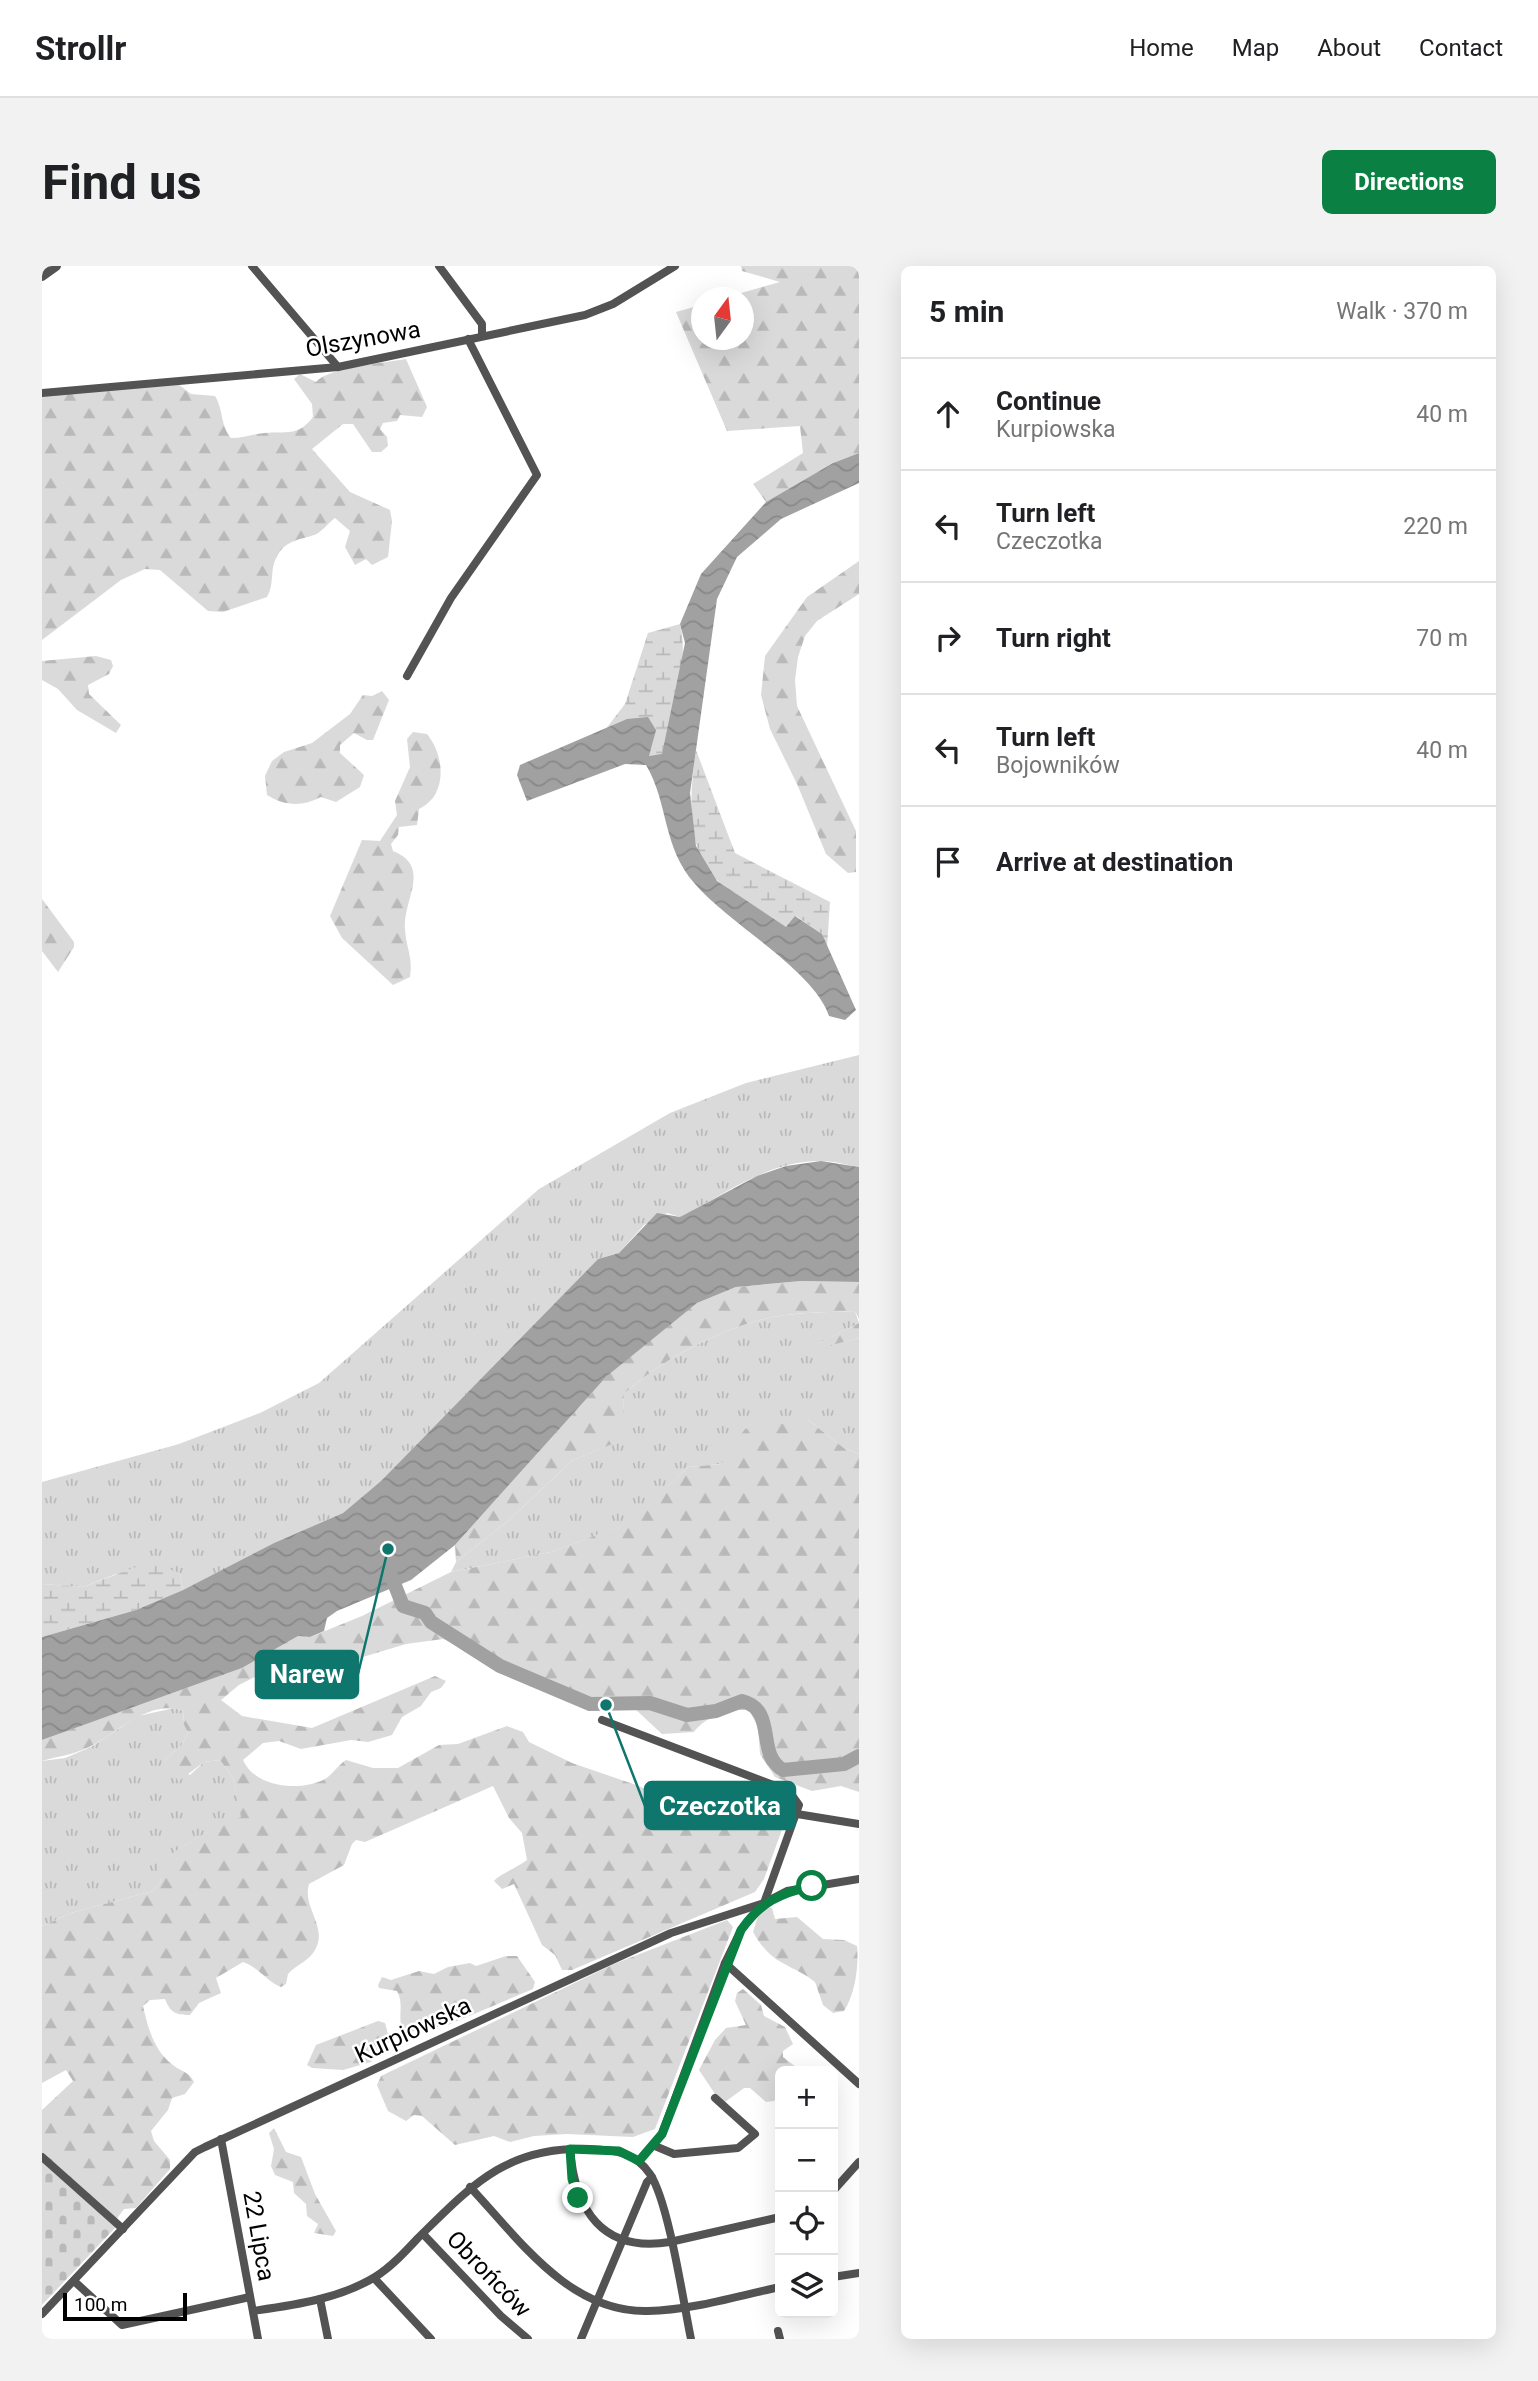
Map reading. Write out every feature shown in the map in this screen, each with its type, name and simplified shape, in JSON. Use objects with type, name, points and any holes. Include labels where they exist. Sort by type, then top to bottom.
[{"type":"street","points":[[42,276],[56,266]]},
{"type":"street","points":[[252,266],[338,367]]},
{"type":"street","points":[[439,266],[482,324],[482,336]]},
{"type":"street","name":"Olszynowa","points":[[42,393],[338,367],[585,315],[624,298],[675,266]]},
{"type":"street","points":[[407,676],[451,598],[537,474],[468,339]]},
{"type":"street","points":[[602,1720],[789,1791],[799,1805],[764,1903],[741,1930],[725,1964],[662,2134],[639,2161]]},
{"type":"street","points":[[797,1814],[859,1824]]},
{"type":"street","name":"Kurpiowska","points":[[42,2314],[195,2152],[671,1933],[764,1903],[787,1891],[859,1879]]},
{"type":"street","points":[[725,1964],[859,2084]]},
{"type":"street","points":[[654,2146],[674,2154],[738,2148],[755,2134],[715,2098]]},
{"type":"street","name":"22 Lipca","points":[[222,2139],[258,2339]]},
{"type":"street","points":[[570,2149],[573,2184],[582,2206],[601,2228],[623,2240],[645,2245],[670,2242],[775,2218]]},
{"type":"street","points":[[253,2311],[320,2299],[374,2278],[470,2187],[490,2172],[518,2158],[570,2149],[619,2151],[639,2161],[652,2177],[659,2195],[691,2339]]},
{"type":"street","points":[[42,2157],[123,2229]]},
{"type":"street","points":[[838,2185],[859,2162]]},
{"type":"street","points":[[581,2339],[652,2177]]},
{"type":"street","points":[[470,2187],[556,2277],[597,2301],[636,2311],[684,2307],[775,2288]]},
{"type":"street","name":"Obrońców","points":[[423,2234],[500,2316],[528,2339]]},
{"type":"street","points":[[838,2276],[859,2273]]},
{"type":"street","points":[[374,2278],[431,2339]]},
{"type":"street","points":[[74,2281],[122,2325],[250,2297]]},
{"type":"street","points":[[320,2299],[328,2339]]},
{"type":"green space","points":[[741,266],[859,266],[859,453],[833,463],[766,502],[753,484],[803,453],[800,426],[727,431],[692,350],[754,350],[754,289],[780,282],[742,271]]},
{"type":"green space","points":[[691,308],[691,347],[676,312]]},
{"type":"green space","points":[[406,359],[427,407],[422,417],[400,415],[397,421],[383,423],[380,429],[387,437],[388,446],[381,452],[372,452],[353,424],[343,424],[312,449],[350,492],[390,510],[392,521],[388,557],[372,565],[366,559],[355,565],[345,547],[350,531],[335,518],[317,534],[293,541],[284,547],[273,566],[267,597],[223,612],[208,611],[160,570],[145,569],[121,580],[42,640],[42,396],[178,384],[191,394],[215,396],[223,423],[231,438],[235,438],[291,432],[302,428],[313,417],[312,404],[294,379],[300,374],[316,382],[345,369]]},
{"type":"green space","points":[[859,561],[859,594],[817,621],[805,636],[798,657],[795,680],[797,706],[856,831],[856,872],[848,873],[826,854],[797,784],[770,729],[761,695],[765,656],[807,597]]},
{"type":"green space","points":[[680,624],[683,656],[675,706],[662,755],[649,756],[605,730],[625,704],[648,633]]},
{"type":"green space","points":[[96,656],[111,660],[113,666],[109,674],[88,685],[89,694],[121,725],[116,733],[77,710],[58,689],[42,680],[42,661]]},
{"type":"green space","points":[[382,691],[389,700],[373,740],[354,733],[340,745],[340,753],[364,775],[360,787],[336,802],[321,797],[294,804],[267,795],[265,776],[272,761],[284,752],[312,743],[350,714],[363,695],[372,696]]},
{"type":"green space","points":[[413,732],[427,734],[433,743],[441,775],[435,794],[419,809],[417,825],[399,827],[398,835],[391,844],[393,851],[405,858],[411,866],[414,875],[405,918],[411,963],[410,977],[393,985],[342,938],[330,916],[362,840],[380,841],[397,815],[395,801],[410,767],[407,739]]},
{"type":"green space","points":[[696,750],[735,853],[830,902],[827,948],[822,934],[796,916],[786,928],[719,882],[708,869],[700,854],[692,820],[692,783]]},
{"type":"green space","points":[[42,899],[74,942],[74,947],[58,972],[42,951]]},
{"type":"green space","points":[[859,1055],[859,1167],[821,1161],[783,1166],[748,1180],[680,1217],[667,1213],[644,1225],[619,1253],[598,1259],[381,1481],[343,1513],[274,1543],[183,1590],[180,1573],[116,1574],[83,1587],[42,1584],[42,1482],[179,1444],[260,1413],[319,1383],[539,1189],[670,1113],[746,1083]]},
{"type":"green space","points":[[801,1281],[859,1282],[859,1319],[855,1311],[786,1315],[722,1333],[678,1355],[624,1394],[622,1440],[573,1460],[509,1520],[456,1562],[455,1545],[607,1376],[658,1332],[697,1303],[736,1287]]},
{"type":"green space","points":[[855,1311],[859,1323],[802,1352],[859,1338],[859,1454],[844,1448],[808,1420],[721,1464],[688,1467],[630,1523],[551,1552],[451,1572],[456,1562],[509,1520],[573,1460],[621,1440],[624,1394],[678,1355],[722,1333],[766,1319],[803,1313]]},
{"type":"green space","points":[[859,1323],[859,1338],[797,1354]]},
{"type":"green space","points":[[808,1420],[844,1448],[859,1454],[859,1792],[841,1786],[812,1791],[775,1777],[760,1754],[758,1727],[749,1710],[734,1710],[718,1715],[704,1722],[694,1732],[662,1734],[634,1708],[584,1708],[520,1676],[503,1674],[459,1645],[443,1639],[406,1644],[323,1669],[257,1676],[239,1685],[221,1700],[242,1716],[312,1728],[435,1676],[446,1681],[441,1688],[431,1692],[421,1706],[402,1717],[392,1735],[368,1742],[351,1740],[301,1749],[279,1741],[263,1743],[243,1760],[258,1777],[268,1782],[304,1785],[325,1779],[346,1760],[373,1768],[398,1768],[439,1745],[458,1744],[507,1726],[523,1732],[529,1742],[572,1763],[636,1785],[733,1826],[774,1818],[783,1827],[764,1879],[755,1892],[572,1970],[562,1970],[555,1955],[542,1945],[514,1884],[502,1889],[494,1881],[527,1860],[522,1833],[509,1818],[493,1786],[365,1842],[356,1840],[344,1865],[309,1884],[309,1901],[319,1940],[310,1956],[288,1974],[286,1984],[281,1987],[243,1962],[216,1978],[221,1993],[199,2003],[190,2015],[174,2012],[165,1999],[150,2000],[143,2006],[156,2046],[166,2059],[194,2082],[185,2094],[172,2098],[168,2110],[151,2131],[154,2141],[170,2160],[170,2169],[136,2208],[124,2209],[116,2220],[42,2152],[42,2110],[73,2081],[66,2070],[42,2083],[42,1926],[71,1913],[153,1891],[161,1882],[157,1865],[197,1838],[241,1817],[233,1778],[220,1760],[204,1762],[179,1781],[167,1769],[165,1760],[181,1746],[188,1733],[183,1723],[184,1711],[171,1708],[146,1713],[89,1747],[42,1761],[42,1740],[242,1668],[298,1636],[310,1637],[362,1616],[451,1572],[551,1552],[629,1523],[688,1467],[721,1464],[745,1429]]},
{"type":"green space","points":[[149,1562],[180,1573],[183,1590],[136,1610],[42,1637],[42,1584],[83,1587]]},
{"type":"green space","points":[[174,1708],[184,1711],[183,1723],[188,1733],[181,1746],[165,1760],[190,1775],[204,1762],[220,1760],[233,1778],[242,1818],[198,1838],[158,1865],[161,1882],[153,1891],[71,1913],[42,1926],[42,1761],[65,1758],[91,1747],[138,1716]]},
{"type":"green space","points":[[767,1907],[772,1908],[775,1919],[797,1917],[823,1939],[844,1940],[857,1946],[855,1980],[844,2011],[833,2013],[823,2005],[815,1982],[782,1963],[760,1943],[753,1932],[758,1916]]},
{"type":"green space","points":[[727,1920],[733,1927],[655,2129],[633,2137],[567,2134],[534,2136],[510,2142],[494,2136],[455,2145],[422,2116],[414,2115],[406,2121],[388,2111],[377,2085],[381,2076],[614,1964]]},
{"type":"green space","points":[[506,1956],[517,1956],[535,1982],[533,1989],[448,2025],[404,2033],[397,1991],[379,1988],[378,1985],[382,1977],[391,1980],[419,1971],[434,1974],[448,1967],[470,1963],[476,1966]]},
{"type":"green space","points":[[743,1989],[761,2005],[764,2016],[785,2027],[793,2044],[783,2051],[783,2057],[795,2066],[775,2066],[774,2101],[766,2102],[750,2088],[744,2088],[725,2102],[719,2100],[699,2070],[715,2040],[726,2028],[746,2025],[735,2001],[737,1993]]},
{"type":"green space","points":[[378,2021],[385,2023],[390,2041],[371,2062],[343,2070],[312,2068],[307,2065],[316,2045]]},
{"type":"green space","points":[[274,2128],[286,2152],[301,2157],[315,2194],[336,2231],[333,2236],[314,2233],[318,2224],[307,2216],[306,2204],[294,2193],[293,2182],[275,2175],[271,2166],[274,2149],[269,2133]]},
{"type":"green space","points":[[42,2162],[116,2227],[42,2305]]},
{"type":"water","points":[[859,453],[859,483],[781,519],[737,557],[717,599],[690,793],[696,846],[717,881],[786,927],[795,916],[822,934],[856,1010],[845,1020],[829,1016],[807,982],[710,899],[684,870],[646,765],[625,764],[527,801],[517,775],[520,765],[627,719],[648,717],[656,730],[649,756],[662,754],[685,643],[680,624],[701,574],[766,502],[833,463]]},
{"type":"water","points":[[821,1161],[859,1167],[859,1282],[801,1281],[736,1287],[697,1303],[607,1376],[455,1545],[411,1580],[337,1611],[327,1618],[324,1631],[310,1637],[298,1636],[242,1668],[42,1740],[42,1637],[136,1610],[183,1590],[274,1543],[343,1513],[381,1481],[598,1259],[619,1253],[657,1213],[680,1217],[757,1176],[786,1166]]},
{"type":"waterway","points":[[389,1570],[403,1606],[425,1613],[431,1622],[500,1666],[590,1704],[650,1703],[687,1715],[716,1711],[742,1701],[760,1713],[770,1754],[783,1770],[844,1764],[859,1756]]},
{"type":"place","name":"Narew","points":[[388,1549]]},
{"type":"place","name":"Czeczotka","points":[[606,1705]]},
{"type":"route","points":[[578,2198],[572,2179],[570,2149],[619,2151],[639,2161],[652,2150],[662,2134],[725,1964],[741,1930],[764,1903],[787,1891],[812,1886]]}]
